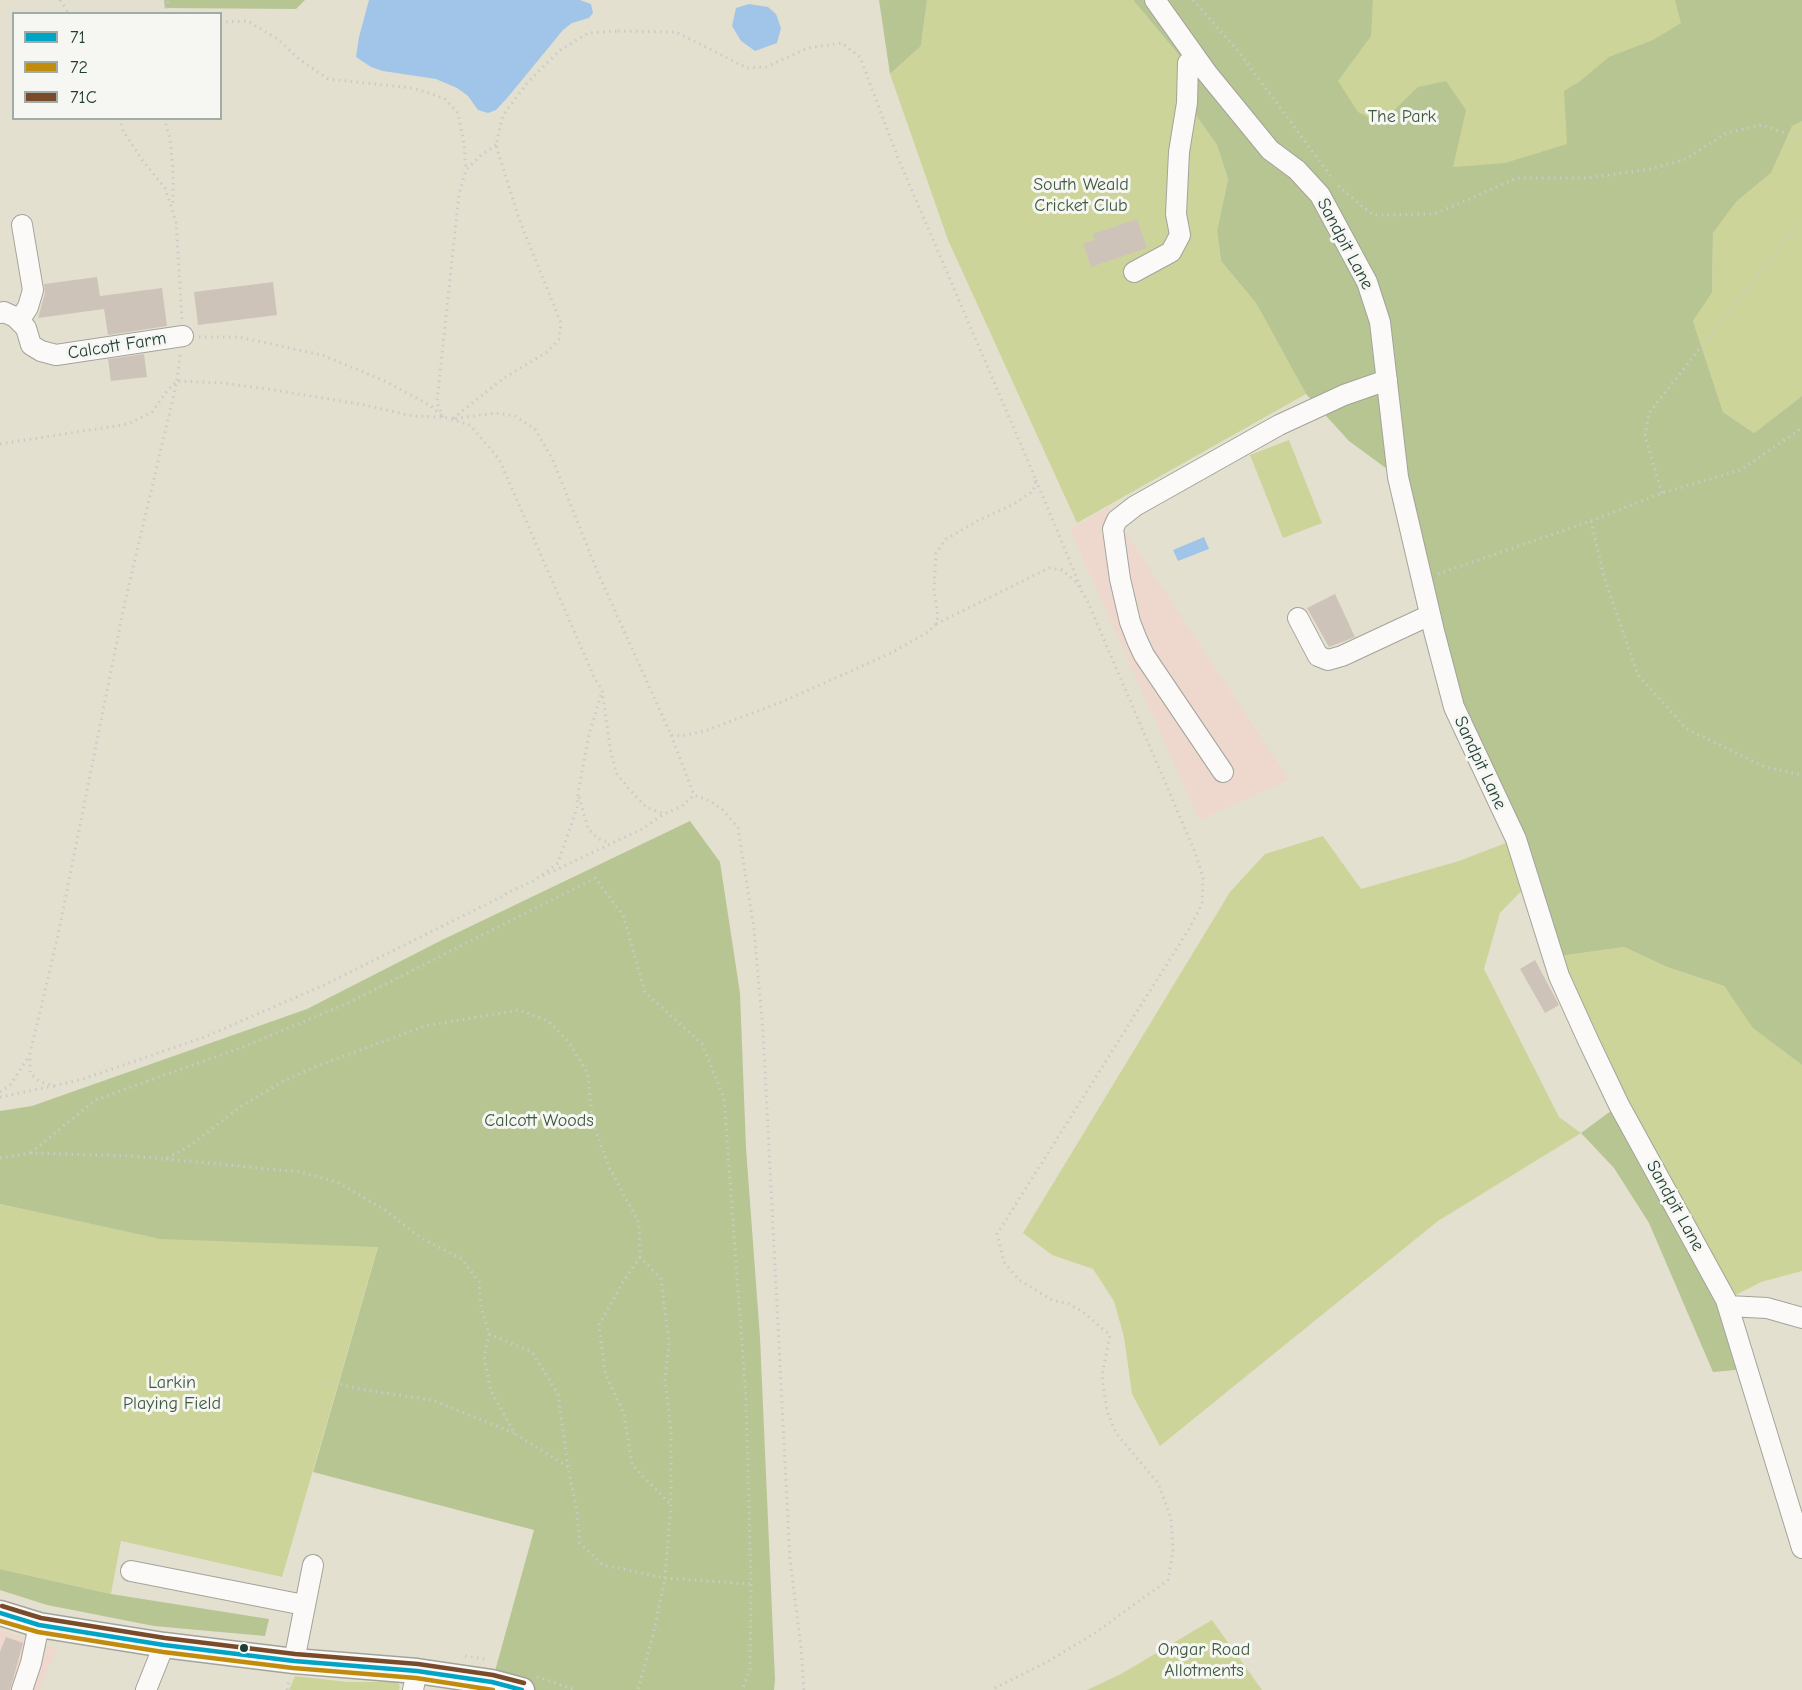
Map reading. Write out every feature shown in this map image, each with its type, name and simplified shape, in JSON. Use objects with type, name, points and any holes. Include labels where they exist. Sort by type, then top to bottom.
[{"type":"main road","points":[[0,1613],[39,1625],[164,1645],[294,1661],[416,1680],[492,1682],[522,1690]]},
{"type":"street","name":"Sandpit Lane","points":[[1155,0],[1195,57],[1270,150],[1297,170],[1320,195],[1367,282],[1380,322],[1398,477],[1454,707],[1516,839],[1559,976],[1620,1105],[1728,1306],[1802,1548]]},
{"type":"street","points":[[1134,272],[1171,252],[1180,235],[1176,214],[1179,152],[1187,104],[1188,63],[1195,57]]},
{"type":"street","points":[[0,313],[9,314],[19,321],[28,306],[33,290],[22,225]]},
{"type":"street","name":"Calcott Farm","points":[[19,321],[26,328],[30,345],[56,356],[183,336]]},
{"type":"street","points":[[1223,772],[1141,648],[1130,622],[1120,579],[1113,529],[1117,520],[1135,506],[1279,425],[1344,395],[1386,380]]},
{"type":"street","points":[[1298,618],[1318,656],[1328,660],[1342,656],[1430,615]]},
{"type":"street","points":[[1728,1306],[1767,1308],[1802,1318]]},
{"type":"street","points":[[294,1661],[313,1565]]},
{"type":"street","points":[[131,1571],[304,1605]]},
{"type":"street","points":[[22,1690],[31,1663],[39,1625]]},
{"type":"street","points":[[146,1690],[164,1645]]},
{"type":"path","points":[[1193,0],[1239,52],[1338,186],[1373,215],[1435,214],[1517,178],[1586,178],[1651,169],[1686,159],[1726,133],[1762,125],[1802,139]]},
{"type":"path","points":[[222,22],[248,21],[279,40],[299,60],[328,80],[413,88],[444,98],[458,113],[466,170],[459,194],[437,402],[443,417]]},
{"type":"path","points":[[452,419],[504,378],[547,352],[559,339],[561,323],[519,219],[496,145],[503,115],[528,82],[559,51],[588,33],[676,32],[747,68],[766,67],[808,48],[842,43],[860,57],[898,158],[1195,852],[1203,877],[1203,904],[997,1234],[1004,1262],[1019,1280],[1052,1300],[1070,1304],[1083,1311],[1110,1335],[1102,1376],[1107,1411],[1116,1433],[1158,1483],[1171,1518],[1173,1551],[1168,1580],[1085,1639],[1047,1662],[991,1690]]},
{"type":"path","points":[[54,1086],[39,1081],[30,1073],[30,1054],[58,935],[124,606],[177,381],[183,336],[177,222],[165,188],[142,161],[123,130],[120,120]]},
{"type":"path","points":[[165,120],[170,139],[173,169],[172,210]]},
{"type":"path","points":[[466,170],[496,145]]},
{"type":"path","points":[[1662,493],[1646,436],[1649,413],[1802,219]]},
{"type":"path","points":[[183,336],[239,337],[322,355],[385,381],[431,406],[443,417]]},
{"type":"path","points":[[0,444],[128,424],[152,412],[177,381],[222,383],[268,389],[365,405],[412,417],[443,417],[470,425],[499,459],[602,690],[611,754],[617,774],[646,807],[664,814]]},
{"type":"path","points":[[452,419],[496,413],[515,416],[535,429],[552,458],[598,573],[671,735],[694,795],[710,801],[723,810],[738,828],[754,929],[763,1031],[790,1560],[804,1690]]},
{"type":"path","points":[[1422,579],[1591,521],[1662,493],[1741,470],[1802,428]]},
{"type":"path","points":[[936,624],[938,616],[934,590],[936,553],[946,539],[1024,497],[1033,490],[1036,480]]},
{"type":"path","points":[[1591,521],[1604,577],[1638,675],[1687,729],[1765,767],[1802,775]]},
{"type":"path","points":[[671,735],[682,736],[705,731],[784,701],[891,653],[928,632],[936,624],[1048,568],[1062,570],[1076,582],[1087,600]]},
{"type":"path","points":[[533,881],[558,863],[578,808],[578,793],[589,734],[602,690]]},
{"type":"path","points":[[578,793],[588,828],[597,838],[612,843]]},
{"type":"path","points":[[0,1097],[83,1079],[207,1036],[324,985],[505,894],[642,829],[664,814],[681,807],[694,795]]},
{"type":"path","points":[[31,1153],[95,1100],[243,1047],[348,1003],[595,878],[623,915],[645,992],[702,1044],[724,1098],[746,1399],[751,1584],[750,1669],[742,1690]]},
{"type":"path","points":[[165,1159],[188,1147],[240,1107],[312,1068],[425,1026],[519,1010],[548,1021],[568,1041],[588,1074],[591,1121],[609,1167],[639,1223],[640,1257],[599,1325],[605,1373],[624,1414],[632,1465],[671,1505]]},
{"type":"path","points":[[0,1092],[11,1084],[30,1054]]},
{"type":"path","points":[[0,1158],[31,1153],[132,1156],[300,1172],[337,1182],[385,1210],[421,1238],[462,1259],[479,1282],[481,1307],[489,1334],[484,1357],[491,1391],[514,1433]]},
{"type":"path","points":[[638,1690],[665,1578],[671,1505],[671,1431],[665,1378],[669,1343],[661,1279],[640,1257]]},
{"type":"path","points":[[489,1334],[532,1352],[558,1394],[580,1543],[603,1564],[665,1578],[751,1584]]},
{"type":"path","points":[[323,1380],[358,1389],[432,1400],[514,1433],[568,1467]]},
{"type":"shaded area","points":[[1109,507],[1289,780],[1199,820],[1070,529]]},
{"type":"shaded area","points":[[0,1630],[57,1648],[39,1690],[0,1690]]},
{"type":"green space","points":[[164,0],[305,0],[296,9],[165,8]]},
{"type":"green space","points":[[879,0],[927,0],[921,46],[890,74]]},
{"type":"green space","name":"South Weald Cricket Club","points":[[927,0],[1133,0],[1188,66],[1187,103],[1217,145],[1228,179],[1217,231],[1221,261],[1256,303],[1306,394],[1077,523],[948,240],[890,74],[921,46]]},
{"type":"green space","points":[[1133,0],[1373,0],[1371,36],[1338,81],[1358,112],[1372,119],[1390,114],[1418,87],[1446,81],[1466,110],[1453,167],[1505,163],[1567,144],[1564,91],[1579,82],[1609,57],[1653,40],[1681,23],[1675,0],[1802,0],[1802,121],[1792,126],[1771,173],[1737,201],[1713,233],[1712,293],[1693,321],[1723,412],[1754,433],[1802,396],[1802,1065],[1753,1028],[1724,986],[1667,967],[1624,947],[1553,957],[1454,707],[1398,477],[1349,441],[1306,394],[1256,303],[1221,261],[1217,231],[1228,179],[1217,145],[1187,103],[1188,66]]},
{"type":"green space","name":"The Park","points":[[1175,0],[1802,0],[1802,396],[1754,433],[1723,412],[1693,321],[1712,293],[1713,233],[1737,201],[1771,173],[1782,146],[1357,262]]},
{"type":"green space","points":[[1289,440],[1322,523],[1283,538],[1250,455]]},
{"type":"green space","name":"Calcott Woods","points":[[690,821],[720,862],[740,993],[746,1148],[760,1337],[774,1690],[522,1690],[492,1682],[534,1530],[313,1472],[378,1247],[160,1239],[0,1204],[0,1111],[32,1106],[307,1009],[442,940]]},
{"type":"green space","points":[[1323,836],[1361,889],[1459,861],[1516,839],[1530,882],[1500,913],[1484,969],[1559,1117],[1581,1133],[1438,1221],[1160,1446],[1132,1394],[1124,1337],[1114,1301],[1093,1269],[1052,1255],[1023,1233],[1230,892],[1265,854]]},
{"type":"green space","points":[[1624,947],[1667,967],[1724,986],[1754,1028],[1802,1065],[1802,1271],[1761,1282],[1726,1300],[1553,957]]},
{"type":"green space","points":[[1619,1105],[1726,1300],[1747,1369],[1713,1372],[1649,1223],[1614,1168],[1581,1133]]},
{"type":"green space","name":"Larkin Playing Field","points":[[0,1204],[156,1238],[378,1246],[282,1577],[121,1541],[111,1594],[0,1569]]},
{"type":"green space","points":[[0,1569],[111,1594],[269,1619],[265,1636],[154,1626],[47,1605],[0,1590]]},
{"type":"green space","name":"Ongar Road Allotments","points":[[1212,1620],[1262,1690],[1087,1690],[1121,1674]]},
{"type":"green space","points":[[295,1676],[347,1682],[396,1682],[400,1688],[399,1690],[289,1690]]},
{"type":"water","points":[[369,0],[580,0],[591,4],[593,13],[589,18],[572,23],[563,30],[508,97],[496,110],[488,113],[478,110],[468,96],[457,88],[436,79],[383,71],[371,67],[356,57]]},
{"type":"water","points":[[749,4],[768,7],[776,14],[781,28],[777,43],[755,51],[741,41],[732,26],[736,8]]},
{"type":"water","points":[[1204,537],[1209,549],[1178,561],[1173,550]]},
{"type":"building","points":[[1137,219],[1147,248],[1091,267],[1083,244],[1095,240],[1093,234]]},
{"type":"building","points":[[97,277],[100,296],[162,288],[167,326],[108,335],[104,309],[38,318],[45,293],[44,284]]},
{"type":"building","points":[[273,282],[277,315],[198,325],[194,292]]},
{"type":"building","points":[[144,354],[147,377],[111,381],[108,359]]},
{"type":"building","points":[[1335,594],[1355,637],[1329,647],[1307,608]]},
{"type":"building","points":[[1535,960],[1559,1005],[1545,1013],[1520,969]]},
{"type":"building","points":[[6,1637],[23,1643],[10,1690],[0,1690],[0,1652]]},
{"type":"transit line","name":"71C","points":[[2,1606],[41,1618],[165,1638],[295,1654],[418,1664],[493,1675],[524,1683]]},
{"type":"transit line","name":"71","points":[[0,1613],[39,1625],[164,1645],[294,1661],[417,1671],[492,1682],[522,1690]]},
{"type":"transit line","name":"72","points":[[0,1621],[38,1632],[163,1652],[293,1668],[416,1678],[493,1690]]}]
